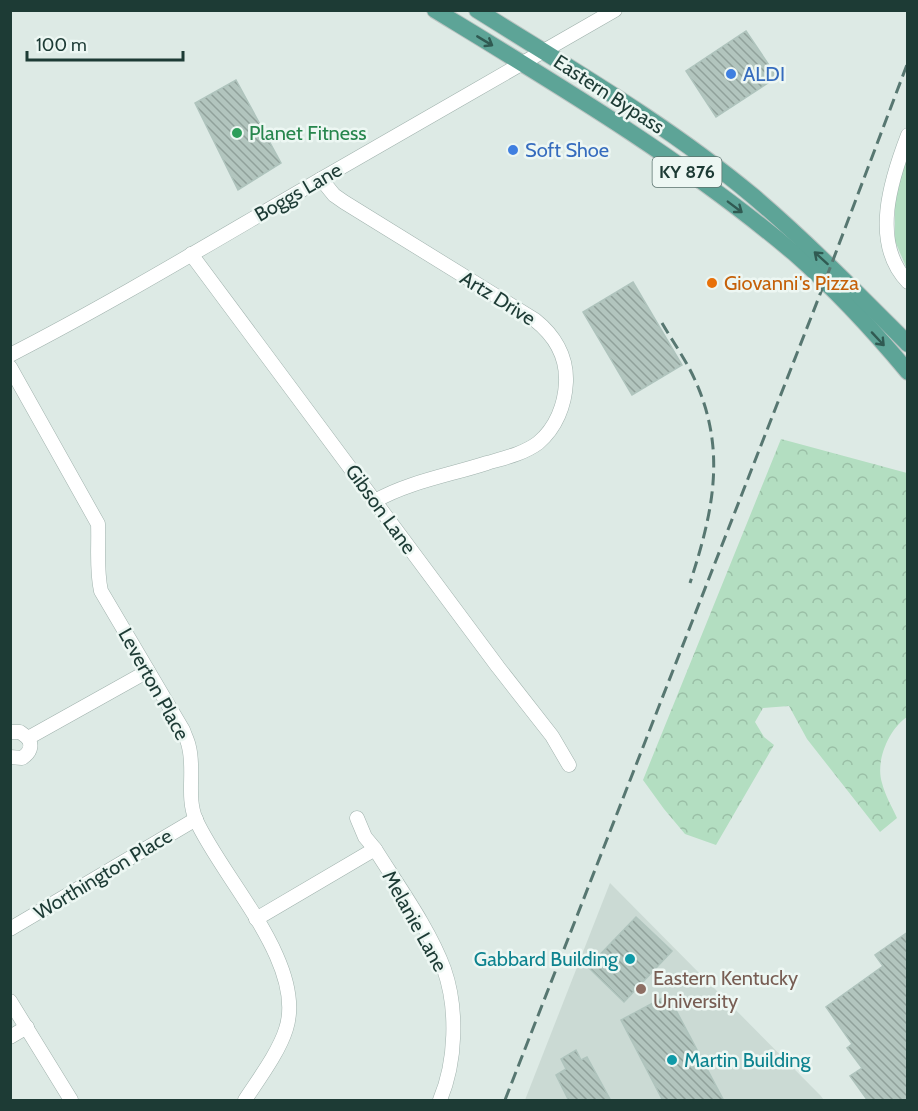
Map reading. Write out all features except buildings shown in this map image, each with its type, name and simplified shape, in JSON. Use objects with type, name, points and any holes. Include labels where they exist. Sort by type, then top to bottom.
[{"type":"main road","name":"Eastern Bypass","points":[[435,10],[651,147],[733,205],[795,254],[834,291],[908,372]]},
{"type":"main road","name":"Eastern Bypass","points":[[477,10],[666,131],[752,196],[833,269],[908,344]]},
{"type":"street","name":"Boggs Lane","points":[[10,356],[615,10]]},
{"type":"street","points":[[908,135],[890,186],[887,216],[892,257],[896,267],[908,282]]},
{"type":"street","name":"Artz Drive","points":[[321,179],[334,195],[344,202],[535,320],[558,345],[565,367],[565,392],[559,415],[537,443],[507,457],[399,490],[375,501]]},
{"type":"street","name":"Gibson Lane","points":[[191,254],[498,667],[552,736],[569,765]]},
{"type":"street","name":"Leverton Place","points":[[10,367],[98,524],[98,578],[101,591],[183,730],[190,748],[191,795],[195,819],[256,919],[281,967],[291,1003],[286,1030],[245,1101]]},
{"type":"street","points":[[28,738],[148,671]]},
{"type":"street","points":[[10,732],[20,732],[28,738],[30,748],[26,756],[18,759],[10,758]]},
{"type":"street","name":"Melanie Lane","points":[[357,818],[365,837],[375,849],[423,927],[444,969],[451,998],[453,1046],[451,1068],[440,1101]]},
{"type":"street","name":"Worthington Place","points":[[10,929],[195,819]]},
{"type":"street","points":[[256,919],[375,849]]},
{"type":"street","points":[[10,1001],[71,1101]]},
{"type":"street","points":[[10,1037],[27,1028]]},
{"type":"shaded area","name":"Eastern Kentucky University","points":[[610,883],[820,1095],[824,1100],[525,1100]]},
{"type":"green space","points":[[907,155],[907,269],[895,241],[895,200]]},
{"type":"green space","points":[[781,439],[907,473],[907,717],[900,722],[889,737],[880,765],[883,787],[897,818],[880,832],[807,739],[789,706],[763,708],[755,722],[764,737],[774,745],[716,845],[685,834],[643,780]]},
{"type":"railway","points":[[505,1100],[819,297],[908,62]]},
{"type":"railway","points":[[662,323],[695,380],[705,406],[714,457],[710,506],[690,583]]},
{"type":"place","name":"ALDI","points":[[731,74]]},
{"type":"place","name":"Planet Fitness","points":[[237,133]]},
{"type":"place","name":"Soft Shoe","points":[[513,150]]},
{"type":"place","name":"Giovanni's Pizza","points":[[712,283]]},
{"type":"place","name":"Gabbard Building","points":[[630,959]]},
{"type":"place","name":"Eastern Kentucky University","points":[[641,989]]},
{"type":"place","name":"Martin Building","points":[[672,1060]]}]
